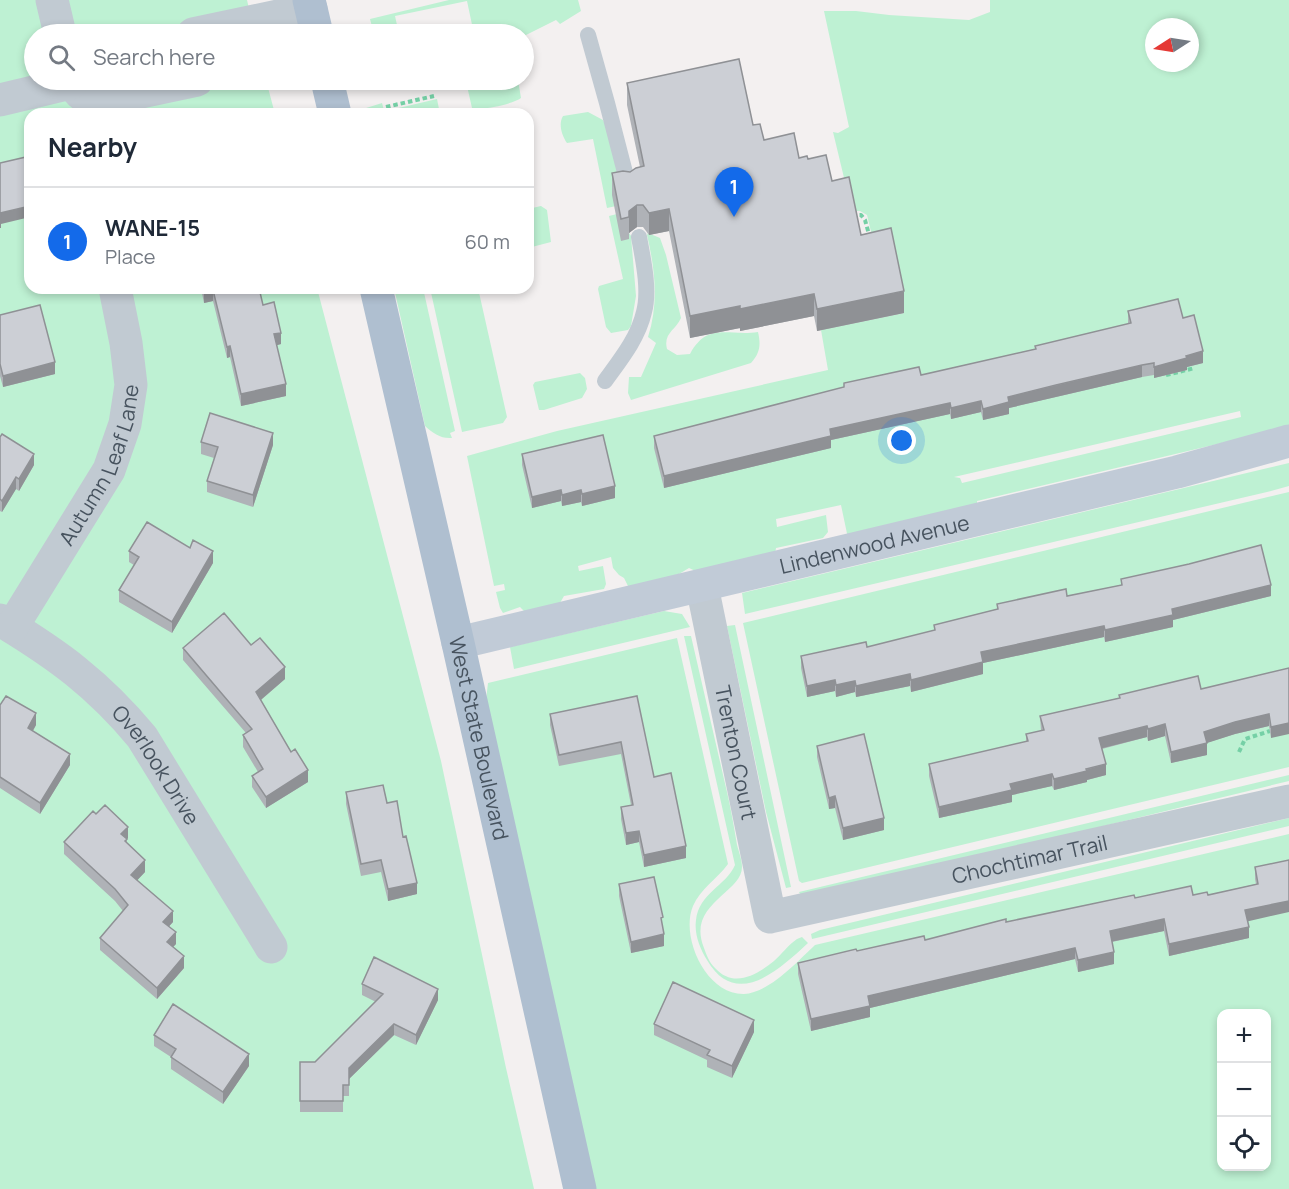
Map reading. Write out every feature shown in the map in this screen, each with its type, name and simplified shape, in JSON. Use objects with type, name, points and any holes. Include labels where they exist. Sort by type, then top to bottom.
[{"type":"main road","points":[[330,90],[334,108]]},
{"type":"main road","name":"West State Boulevard","points":[[377,294],[580,1189]]},
{"type":"street","points":[[52,0],[58,24]]},
{"type":"street","points":[[241,24],[313,9]]},
{"type":"street","points":[[0,100],[66,90]]},
{"type":"street","points":[[75,90],[103,100],[150,90]]},
{"type":"street","name":"Autumn Leaf Lane","points":[[6,623],[109,470],[125,424],[131,385],[126,343],[116,294]]},
{"type":"street","name":"Lindenwood Avenue","points":[[458,643],[1188,469],[1289,441]]},
{"type":"street","name":"Trenton Court","points":[[702,586],[770,917]]},
{"type":"street","name":"Overlook Drive","points":[[6,623],[39,643],[83,676],[117,707],[142,737],[271,947]]},
{"type":"street","name":"Chochtimar Trail","points":[[770,917],[1289,801]]},
{"type":"lane","points":[[588,35],[628,184]]},
{"type":"lane","points":[[605,381],[631,345],[645,311],[645,274],[639,237]]},
{"type":"path","points":[[386,107],[434,96]]},
{"type":"path","points":[[852,215],[861,215],[865,220],[871,245]]},
{"type":"path","points":[[1166,375],[1195,368]]},
{"type":"path","points":[[1239,752],[1245,739],[1270,731]]},
{"type":"green space","points":[[0,0],[247,0],[253,24],[24,24],[24,90],[269,90],[273,108],[24,108],[24,294],[319,294],[441,761],[534,1189],[0,1189]]},
{"type":"green space","points":[[449,0],[578,0],[581,11],[560,24],[556,20],[534,31],[534,24],[472,24],[467,1],[395,16],[397,24],[371,24],[370,19]]},
{"type":"green space","points":[[990,0],[1289,0],[1289,425],[1264,433],[977,501],[977,510],[849,543],[841,505],[776,519],[777,527],[826,515],[828,532],[823,538],[776,548],[774,560],[708,577],[689,568],[679,574],[629,588],[624,578],[613,568],[611,557],[578,566],[579,571],[603,566],[606,584],[604,589],[564,596],[557,608],[530,617],[520,607],[503,613],[496,592],[505,590],[504,584],[494,586],[467,456],[557,431],[828,370],[821,330],[904,313],[874,244],[867,215],[860,211],[852,211],[833,132],[838,133],[849,127],[824,11],[856,11],[969,20],[990,12]],"holes":[[[1240,411],[1241,417],[962,483],[960,478],[954,477]]]},
{"type":"green space","points":[[468,90],[520,90],[521,98],[511,103],[488,108],[472,108]]},
{"type":"green space","points":[[437,99],[439,108],[399,108]]},
{"type":"green space","points":[[382,103],[383,108],[366,108]]},
{"type":"green space","points":[[588,112],[603,120],[609,132],[620,186],[612,188],[616,206],[607,208],[593,139],[567,143],[562,133],[563,116]]},
{"type":"green space","points":[[541,206],[547,210],[551,242],[534,246],[534,208]]},
{"type":"green space","points":[[617,214],[631,236],[636,296],[631,326],[628,330],[611,333],[606,327],[598,289],[599,286],[623,279],[609,216]]},
{"type":"green space","points":[[648,233],[660,238],[681,318],[668,335],[667,349],[677,355],[690,354],[704,337],[720,332],[758,332],[759,345],[758,352],[751,363],[631,400],[628,393],[629,377],[641,377],[656,343],[648,337],[655,299]]},
{"type":"green space","points":[[395,294],[424,294],[455,431],[450,433],[452,438],[444,438],[425,426]]},
{"type":"green space","points":[[431,294],[479,294],[507,417],[503,423],[462,432]]},
{"type":"green space","points":[[580,373],[585,378],[587,389],[582,398],[539,410],[533,385],[535,382]]},
{"type":"green space","points":[[1289,463],[1289,486],[745,614],[742,593]]},
{"type":"green space","points":[[1289,492],[1289,767],[802,883],[799,881],[743,623]]},
{"type":"green space","points":[[664,611],[682,614],[690,627],[514,669],[510,647]]},
{"type":"green space","points":[[735,625],[791,887],[786,888],[766,812],[727,626]]},
{"type":"green space","points":[[684,636],[691,636],[742,864],[740,876],[708,910],[702,920],[700,933],[706,954],[713,966],[722,974],[737,979],[760,971],[797,939],[802,937],[808,943],[771,973],[744,984],[731,982],[718,975],[704,956],[697,936],[696,920],[702,903],[726,879],[735,865]]},
{"type":"green space","points":[[677,638],[728,864],[696,900],[690,919],[690,933],[699,962],[718,985],[730,992],[744,994],[763,988],[792,967],[815,945],[1289,834],[1289,1189],[595,1189],[486,700],[488,683]]},
{"type":"green space","points":[[1289,775],[1289,781],[803,899],[799,892]]},
{"type":"green space","points":[[1289,818],[1289,826],[812,939],[811,934],[820,930]]},
{"type":"building","points":[[739,59],[753,125],[760,124],[764,140],[794,133],[799,158],[807,156],[808,159],[826,155],[832,181],[849,177],[861,235],[891,228],[904,291],[817,309],[814,294],[740,309],[740,306],[690,316],[669,209],[649,213],[643,205],[637,205],[629,211],[629,217],[621,219],[612,173],[630,172],[644,166],[627,83]]},
{"type":"building","points":[[24,157],[24,207],[0,213],[0,163]]},
{"type":"building","points":[[214,294],[260,294],[263,305],[274,302],[281,333],[274,334],[286,384],[241,394],[230,346],[227,347]]},
{"type":"building","points":[[1178,299],[1183,318],[1194,315],[1203,351],[1186,356],[1187,358],[1154,367],[1154,363],[1142,365],[1008,397],[1009,402],[983,409],[981,401],[951,408],[950,403],[830,429],[831,436],[664,476],[654,436],[844,387],[844,383],[919,367],[921,375],[1036,349],[1035,346],[1131,323],[1128,311]]},
{"type":"building","points":[[40,305],[55,362],[3,376],[0,364],[0,315]]},
{"type":"building","points":[[210,413],[273,433],[253,495],[207,481],[218,447],[201,442]]},
{"type":"building","points":[[2,434],[34,454],[19,479],[16,477],[2,501],[0,499],[0,437]]},
{"type":"building","points":[[603,435],[615,486],[582,494],[581,490],[562,495],[561,490],[532,497],[522,454]]},
{"type":"building","points":[[147,522],[190,548],[193,540],[213,551],[172,622],[119,590],[139,557],[129,551]]},
{"type":"building","points":[[1261,545],[1271,585],[1172,609],[1173,615],[1105,630],[1104,626],[981,652],[983,662],[911,680],[910,674],[856,686],[855,681],[836,685],[835,680],[807,686],[801,656],[866,642],[867,647],[935,630],[934,625],[998,609],[997,604],[1066,589],[1067,596],[1122,585],[1121,579]]},
{"type":"building","points":[[224,613],[251,645],[260,638],[285,667],[256,692],[291,752],[295,749],[308,770],[266,797],[252,776],[263,769],[243,735],[252,729],[183,648]]},
{"type":"building","points":[[1289,668],[1289,723],[1271,727],[1269,714],[1235,722],[1204,732],[1207,743],[1171,752],[1165,724],[1148,729],[1147,726],[1099,738],[1106,764],[1054,779],[1052,774],[1010,784],[1012,790],[939,807],[929,764],[1028,741],[1026,734],[1044,730],[1040,716],[1120,698],[1119,695],[1198,676],[1201,689]]},
{"type":"building","points":[[6,696],[36,713],[28,728],[70,754],[40,803],[0,777],[0,705]]},
{"type":"building","points":[[637,696],[654,777],[671,773],[686,846],[644,855],[639,831],[626,833],[621,807],[633,805],[621,742],[559,755],[550,714]]},
{"type":"building","points":[[864,734],[884,818],[843,828],[835,796],[829,798],[817,746]]},
{"type":"building","points":[[383,785],[387,803],[397,801],[403,837],[406,836],[417,883],[388,889],[381,860],[361,864],[346,792]]},
{"type":"building","points":[[105,805],[128,827],[121,834],[127,839],[125,841],[145,860],[131,875],[173,911],[163,922],[176,932],[167,942],[184,956],[157,988],[100,938],[128,905],[115,889],[64,842],[93,811],[96,814]]},
{"type":"building","points":[[1289,860],[1289,901],[1245,910],[1249,927],[1169,944],[1164,919],[1110,931],[1114,952],[1078,960],[1075,948],[868,996],[870,1006],[811,1019],[798,963],[924,936],[925,940],[1006,919],[1006,922],[1134,895],[1135,898],[1191,886],[1193,895],[1207,892],[1208,895],[1258,884],[1255,867]]},
{"type":"building","points":[[654,877],[663,917],[661,918],[664,934],[631,942],[619,884]]},
{"type":"building","points":[[374,957],[438,989],[416,1035],[394,1024],[349,1068],[349,1085],[343,1085],[343,1101],[300,1101],[300,1062],[315,1062],[383,994],[362,984]]},
{"type":"building","points":[[673,982],[754,1020],[732,1066],[707,1055],[710,1050],[654,1024]]},
{"type":"building","points":[[173,1004],[249,1054],[223,1092],[171,1057],[176,1049],[154,1035]]},
{"type":"place","name":"WANE-15","points":[[734,217]]}]
